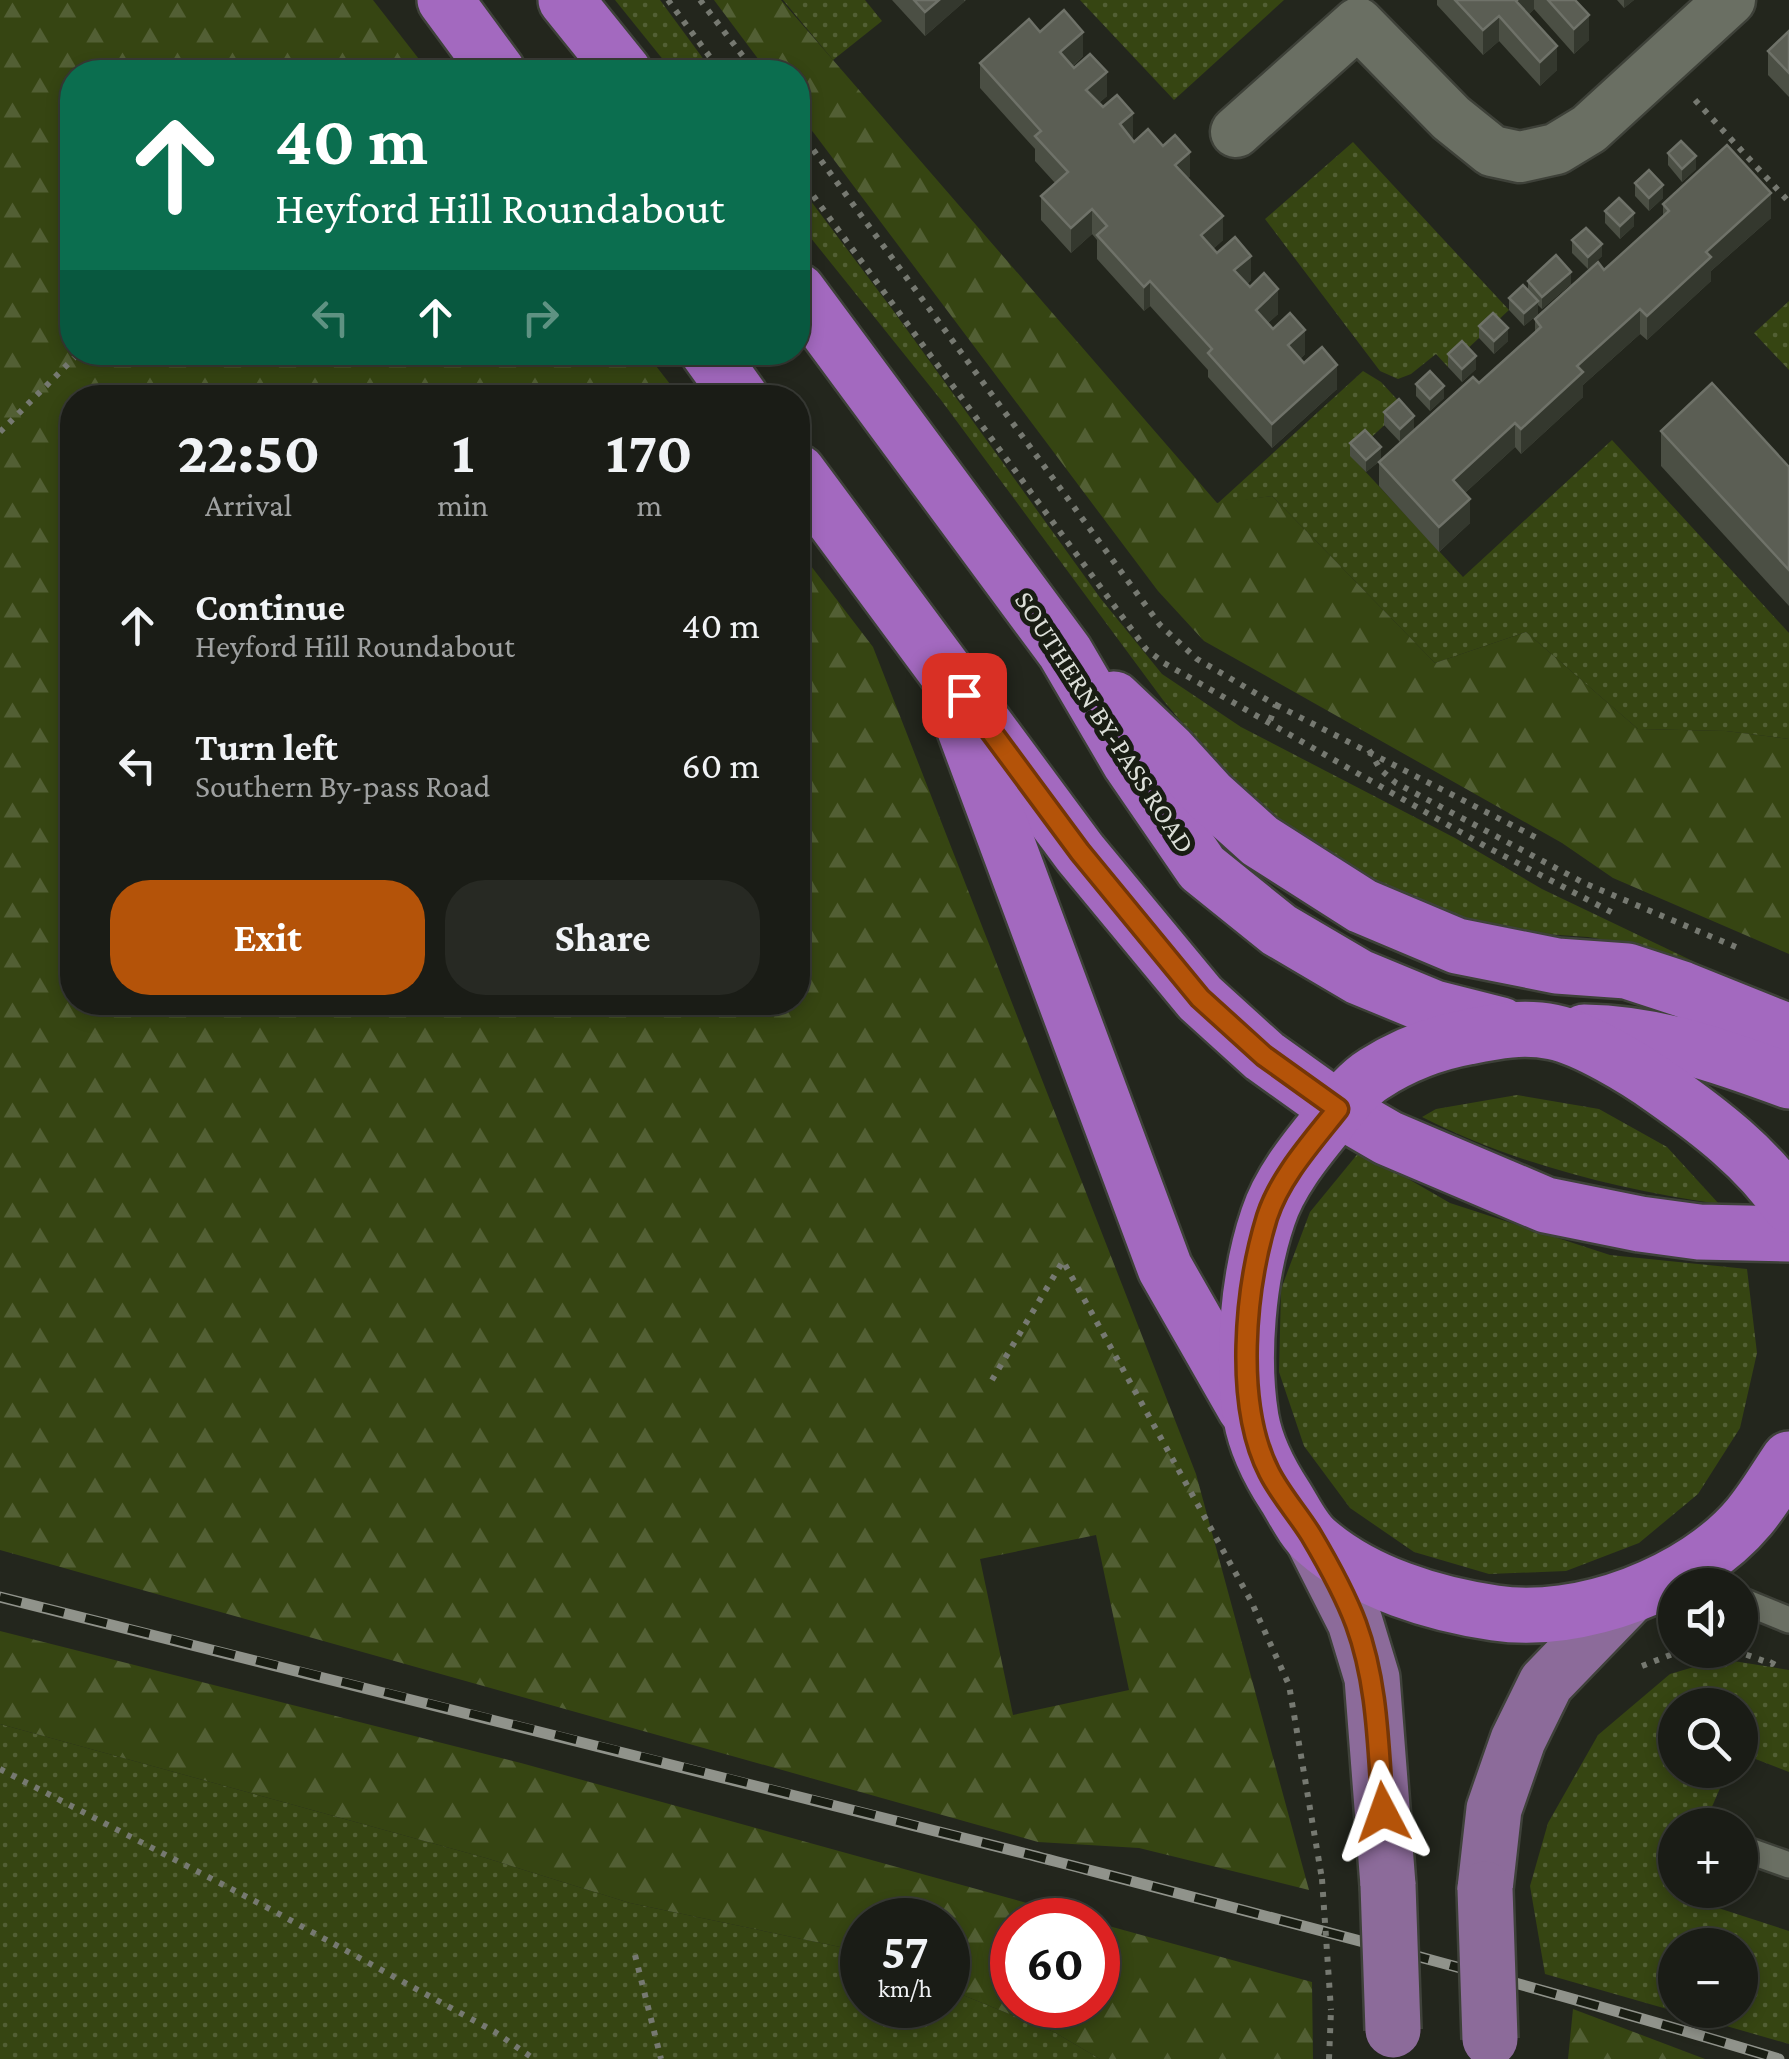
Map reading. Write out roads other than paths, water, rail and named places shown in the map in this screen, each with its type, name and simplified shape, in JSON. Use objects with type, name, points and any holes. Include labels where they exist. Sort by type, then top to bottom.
[{"type":"highway","points":[[445,0],[489,60]]},
{"type":"highway","points":[[566,0],[614,60]]},
{"type":"highway","name":"SOUTHERN BY-PASS ROAD","points":[[810,307],[1065,652],[1130,763],[1202,868],[1279,930],[1359,978],[1434,1008],[1534,1030]]},
{"type":"highway","points":[[810,488],[1080,852],[1200,998],[1264,1056],[1338,1109],[1437,1162],[1546,1205],[1700,1232],[1789,1234]]},
{"type":"highway","points":[[1065,652],[1260,841],[1362,906],[1457,946],[1556,966],[1627,971],[1789,1032]]},
{"type":"highway","points":[[940,664],[1165,1268],[1251,1420],[1268,1470],[1313,1539],[1346,1562],[1391,1585],[1454,1607],[1513,1616],[1568,1614],[1658,1587]]},
{"type":"highway","points":[[1251,1420],[1247,1353],[1250,1298],[1268,1215],[1295,1164],[1338,1109],[1372,1074],[1438,1043],[1534,1030],[1627,1033],[1672,1041],[1789,1081]]},
{"type":"highway","points":[[1534,1030],[1634,1069],[1742,1150],[1789,1205]]},
{"type":"highway","points":[[1686,1568],[1748,1519],[1789,1459]]},
{"type":"main road","points":[[1313,1539],[1355,1622],[1372,1678],[1388,1885],[1394,2044]]},
{"type":"main road","points":[[1491,2049],[1485,1889],[1494,1809],[1518,1740],[1546,1682],[1658,1587]]},
{"type":"street","points":[[1236,132],[1353,12],[1451,118],[1492,151],[1520,157],[1556,150],[1589,130],[1730,0]]},
{"type":"lane","points":[[1758,1607],[1789,1620]]},
{"type":"lane","points":[[1758,1854],[1789,1865]]},
{"type":"railway","points":[[0,1597],[1031,1855],[1312,1928],[1779,2059]]}]
